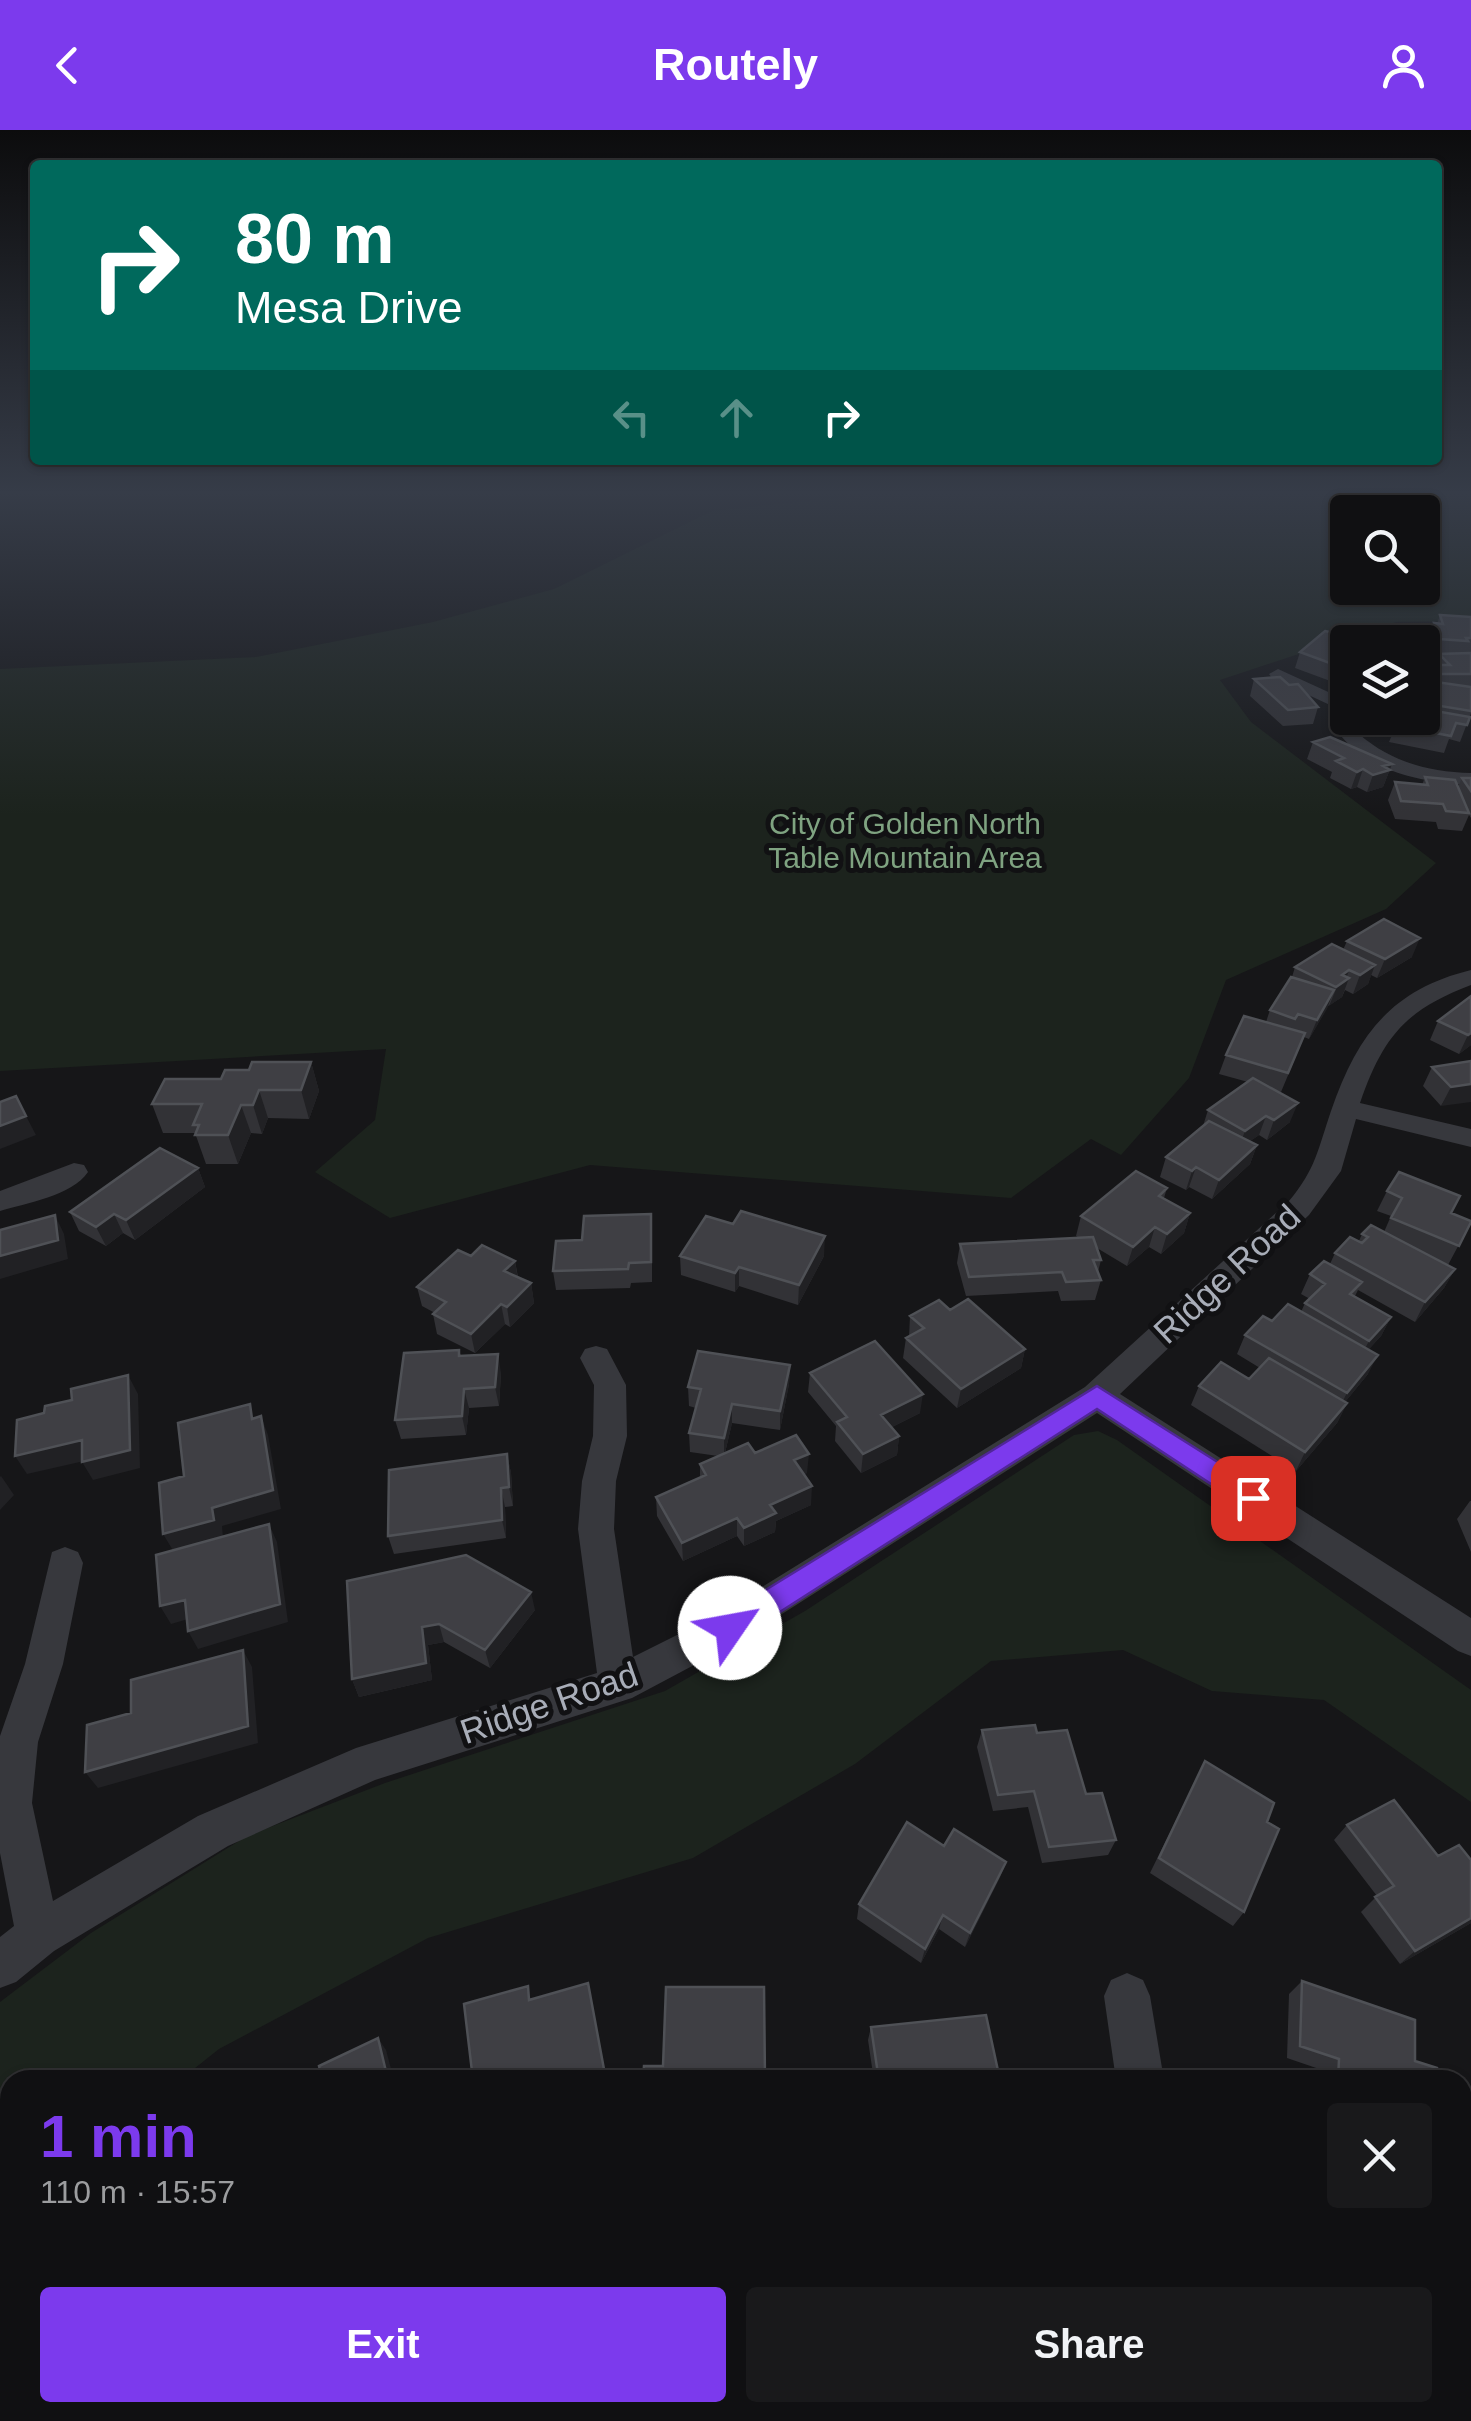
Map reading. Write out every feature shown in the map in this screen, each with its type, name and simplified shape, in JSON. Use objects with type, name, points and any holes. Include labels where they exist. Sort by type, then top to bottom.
[{"type":"street","points":[[1278,674],[1330,699]]},
{"type":"street","points":[[1350,735],[1374,755],[1422,773],[1471,779]]},
{"type":"street","name":"Ridge Road","points":[[0,1966],[38,1934],[214,1831],[370,1762],[618,1685],[730,1628],[1097,1396],[1300,1208],[1327,1172],[1345,1108],[1374,1037],[1396,1012],[1424,994],[1471,977]]},
{"type":"street","points":[[1345,1108],[1471,1138]]},
{"type":"street","points":[[0,1201],[32,1192],[74,1172]]},
{"type":"street","points":[[596,1358],[610,1385],[610,1436],[599,1481],[596,1529],[618,1685]]},
{"type":"street","points":[[1097,1396],[1471,1640]]},
{"type":"street","points":[[38,1934],[11,1803],[18,1742],[44,1664],[65,1563]]},
{"type":"street","points":[[1128,1996],[1139,2070]]},
{"type":"green space","name":"City of Golden North Table Mountain Area","points":[[510,601],[1330,601],[1330,605],[1440,605],[1440,601],[1471,601],[1471,621],[1330,625],[1330,644],[1220,680],[1251,722],[1436,863],[1386,909],[1226,980],[1189,1078],[1121,1155],[1091,1139],[1011,1198],[590,1165],[390,1218],[315,1172],[375,1120],[386,1049],[0,1071],[0,669],[256,657],[433,622]]},
{"type":"green space","points":[[1098,1431],[1117,1440],[1471,1690],[1471,1802],[1324,1700],[1212,1691],[1123,1650],[991,1661],[855,1764],[693,1858],[428,1938],[219,2049],[193,2070],[0,2070],[0,2002],[91,1933],[247,1836],[385,1783],[665,1691],[805,1611],[1074,1435]]},
{"type":"building","points":[[1440,615],[1471,617],[1471,638],[1440,639],[1440,625],[1434,623],[1443,624]]},
{"type":"building","points":[[1325,631],[1330,632],[1330,663],[1300,652]]},
{"type":"building","points":[[1471,653],[1471,674],[1440,674],[1440,665],[1450,665],[1440,654]]},
{"type":"building","points":[[1280,677],[1289,685],[1298,684],[1318,707],[1288,710],[1254,679]]},
{"type":"building","points":[[1440,683],[1471,687],[1471,711],[1440,706]]},
{"type":"building","points":[[1440,712],[1470,717],[1467,725],[1456,723],[1451,736],[1440,734]]},
{"type":"building","points":[[1330,737],[1392,764],[1383,766],[1390,770],[1373,775],[1336,761],[1344,758],[1313,742]]},
{"type":"building","points":[[1425,777],[1455,780],[1469,813],[1446,811],[1443,804],[1401,801],[1395,782],[1428,785]]},
{"type":"building","points":[[1384,919],[1420,938],[1385,959],[1347,941]]},
{"type":"building","points":[[1332,944],[1375,965],[1360,975],[1349,970],[1342,975],[1349,978],[1336,987],[1295,967]]},
{"type":"building","points":[[1291,977],[1334,990],[1317,1020],[1298,1014],[1295,1019],[1270,1010]]},
{"type":"building","points":[[1471,996],[1471,1033],[1438,1021]]},
{"type":"building","points":[[1244,1016],[1305,1033],[1288,1073],[1226,1055]]},
{"type":"building","points":[[1471,1061],[1471,1084],[1451,1087],[1432,1067]]},
{"type":"building","points":[[252,1062],[311,1062],[301,1090],[259,1090],[253,1105],[241,1105],[228,1135],[195,1135],[199,1125],[193,1125],[202,1104],[152,1104],[165,1079],[221,1079],[225,1070],[249,1070]]},
{"type":"building","points":[[1253,1078],[1298,1103],[1274,1120],[1266,1116],[1245,1131],[1208,1110]]},
{"type":"building","points":[[16,1096],[26,1116],[0,1126],[0,1102]]},
{"type":"building","points":[[1209,1121],[1257,1145],[1219,1180],[1166,1157]]},
{"type":"building","points":[[160,1148],[198,1168],[126,1220],[114,1214],[96,1227],[70,1212]]},
{"type":"building","points":[[1136,1171],[1167,1188],[1159,1196],[1190,1213],[1167,1234],[1155,1227],[1133,1247],[1081,1216]]},
{"type":"building","points":[[1399,1172],[1460,1196],[1451,1213],[1471,1222],[1459,1246],[1391,1218],[1402,1198],[1387,1191]]},
{"type":"building","points":[[741,1211],[825,1236],[799,1285],[739,1267],[735,1273],[680,1256],[706,1216],[733,1224]]},
{"type":"building","points":[[651,1214],[651,1262],[629,1263],[628,1269],[553,1271],[556,1241],[582,1240],[584,1216]]},
{"type":"building","points":[[55,1215],[58,1240],[0,1256],[0,1230]]},
{"type":"building","points":[[1371,1225],[1455,1269],[1425,1302],[1335,1253],[1350,1237],[1362,1243],[1368,1237],[1362,1234]]},
{"type":"building","points":[[1093,1237],[1101,1260],[1093,1260],[1101,1280],[1066,1282],[1062,1272],[969,1277],[960,1244]]},
{"type":"building","points":[[482,1245],[515,1261],[504,1271],[531,1283],[507,1307],[501,1304],[471,1334],[433,1314],[446,1302],[417,1287],[458,1250],[471,1256]]},
{"type":"building","points":[[1324,1261],[1362,1282],[1350,1294],[1391,1317],[1369,1341],[1305,1303],[1325,1284],[1310,1274]]},
{"type":"building","points":[[968,1299],[1025,1349],[961,1389],[906,1338],[924,1328],[910,1316],[939,1300],[950,1310]]},
{"type":"building","points":[[1288,1304],[1378,1355],[1347,1393],[1245,1335],[1263,1316],[1272,1321]]},
{"type":"building","points":[[875,1341],[923,1394],[881,1415],[899,1436],[863,1454],[837,1422],[847,1417],[810,1373]]},
{"type":"building","points":[[459,1350],[459,1356],[498,1354],[495,1387],[464,1389],[462,1416],[395,1420],[404,1353]]},
{"type":"building","points":[[698,1351],[790,1365],[780,1411],[732,1404],[724,1438],[689,1433],[701,1389],[688,1387]]},
{"type":"building","points":[[1269,1358],[1347,1403],[1305,1452],[1199,1386],[1221,1362],[1249,1379]]},
{"type":"building","points":[[128,1375],[130,1450],[82,1462],[82,1440],[15,1456],[17,1420],[44,1413],[45,1406],[72,1400],[71,1389]]},
{"type":"building","points":[[250,1404],[252,1419],[261,1416],[273,1490],[212,1508],[214,1520],[163,1534],[159,1483],[184,1476],[178,1423]]},
{"type":"building","points":[[796,1435],[809,1454],[794,1460],[812,1486],[770,1505],[776,1513],[744,1528],[737,1518],[682,1543],[656,1497],[706,1475],[700,1464],[748,1443],[755,1453]]},
{"type":"building","points":[[507,1454],[509,1487],[501,1488],[502,1520],[388,1536],[389,1470]]},
{"type":"building","points":[[269,1524],[280,1604],[188,1631],[185,1600],[160,1606],[156,1555]]},
{"type":"building","points":[[466,1555],[531,1592],[485,1650],[439,1624],[422,1627],[426,1663],[352,1679],[347,1581]]},
{"type":"building","points":[[243,1650],[248,1726],[85,1772],[87,1725],[131,1713],[131,1680]]},
{"type":"building","points":[[1035,1725],[1037,1733],[1067,1730],[1086,1794],[1102,1793],[1116,1840],[1049,1847],[1034,1791],[998,1795],[982,1730]]},
{"type":"building","points":[[1205,1761],[1274,1803],[1267,1822],[1279,1829],[1244,1912],[1159,1858]]},
{"type":"building","points":[[1394,1800],[1438,1856],[1459,1845],[1471,1860],[1471,1918],[1415,1951],[1375,1897],[1394,1886],[1347,1825]]},
{"type":"building","points":[[907,1822],[944,1846],[954,1829],[1006,1862],[970,1933],[943,1915],[925,1949],[859,1904]]},
{"type":"building","points":[[1302,1981],[1415,2020],[1415,2061],[1437,2070],[1338,2070],[1339,2059],[1300,2046]]},
{"type":"building","points":[[588,1983],[604,2070],[472,2070],[464,2004],[528,1986],[529,2000]]},
{"type":"building","points":[[666,1987],[764,1987],[765,2070],[644,2070],[644,2066],[663,2066]]},
{"type":"building","points":[[986,2015],[998,2070],[877,2070],[871,2027]]},
{"type":"building","points":[[378,2038],[386,2070],[320,2070],[319,2066]]},
{"type":"route","points":[[730,1628],[1097,1396],[1253,1498]]}]
